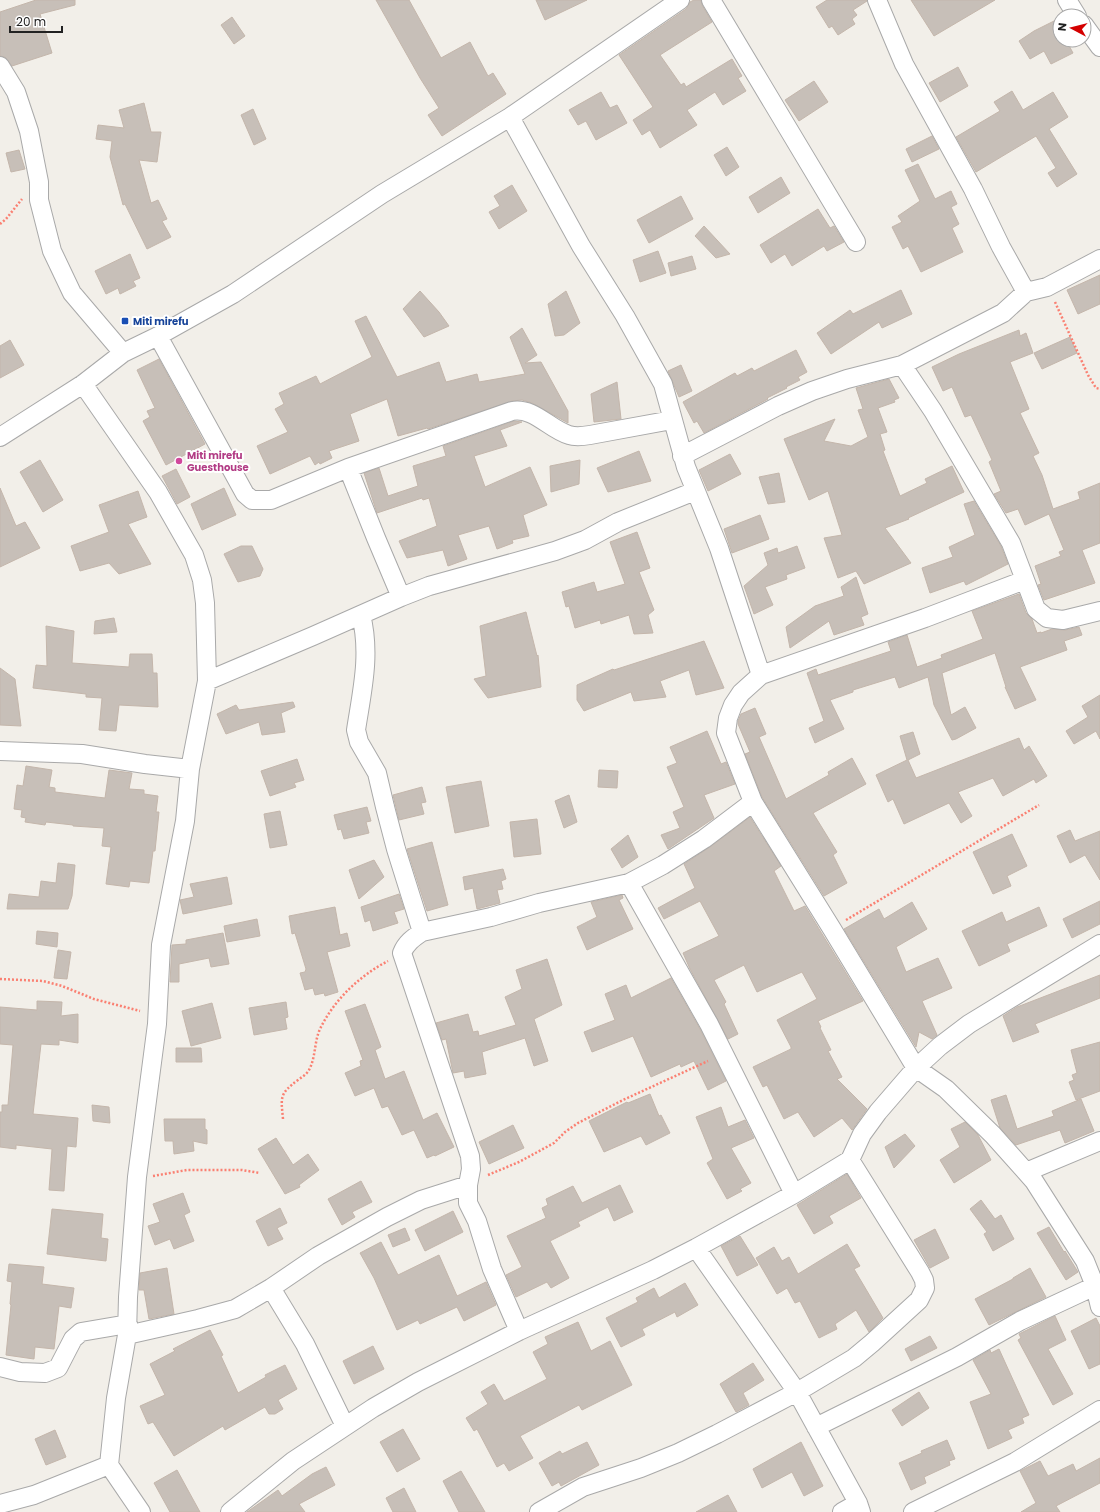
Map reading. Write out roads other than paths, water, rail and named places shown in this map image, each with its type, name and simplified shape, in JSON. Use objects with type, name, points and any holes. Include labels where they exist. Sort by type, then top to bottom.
[{"type":"street","points":[[711,0],[856,242]]},
{"type":"street","points":[[877,0],[904,64],[973,190],[1001,247],[1026,292]]},
{"type":"street","points":[[0,437],[83,384],[124,353],[158,336],[233,294],[382,194],[510,117],[678,1]]},
{"type":"street","points":[[1092,36],[1100,47]]},
{"type":"street","points":[[0,66],[16,92],[29,132],[39,182],[39,200],[52,251],[72,293],[124,353]]},
{"type":"street","points":[[510,117],[582,246],[625,316],[663,384],[682,456],[734,589],[761,675]]},
{"type":"street","points":[[682,456],[771,409],[812,391],[848,379],[902,365],[1003,313],[1026,292],[1047,287],[1100,259]]},
{"type":"street","points":[[158,336],[245,494],[252,500],[271,500],[348,468],[519,410],[527,412],[568,435],[577,436],[672,420]]},
{"type":"street","points":[[902,365],[933,411],[997,519],[1010,543],[1036,608],[1048,618],[1063,620],[1100,611]]},
{"type":"street","points":[[83,384],[158,492],[194,555],[202,580],[205,603],[207,681],[190,769],[185,821],[161,945],[158,1015],[137,1177],[128,1297],[128,1330],[116,1398],[109,1466],[142,1512]]},
{"type":"street","points":[[348,468],[401,597]]},
{"type":"street","points":[[207,681],[429,586],[555,551],[585,540],[618,522],[695,491]]},
{"type":"street","points":[[1025,580],[925,618],[761,675],[741,693],[733,705],[728,718],[726,734],[753,802],[916,1068],[946,1089],[994,1135],[1034,1181],[1085,1261],[1095,1286],[1100,1307]]},
{"type":"street","points":[[361,616],[364,628],[366,657],[356,730],[359,742],[377,773],[396,849],[422,932]]},
{"type":"street","points":[[0,751],[82,754],[145,764],[190,769]]},
{"type":"street","points":[[519,1332],[492,1269],[477,1221],[468,1203],[468,1185],[471,1162],[466,1140],[402,953],[405,946],[412,938],[422,932],[491,917],[539,902],[629,883],[663,865],[704,839],[753,802]]},
{"type":"street","points":[[629,883],[709,1024],[794,1194]]},
{"type":"street","points":[[230,1512],[293,1461],[345,1426],[418,1382],[696,1248],[794,1194],[850,1160],[862,1134],[878,1112],[916,1068],[940,1046],[969,1024],[1100,944]]},
{"type":"street","points":[[1026,1172],[1100,1141]]},
{"type":"street","points":[[539,1512],[583,1487],[641,1468],[684,1450],[797,1392],[854,1358],[872,1344],[919,1300],[925,1288],[924,1280],[850,1160]]},
{"type":"street","points":[[0,1367],[20,1372],[45,1373],[58,1368],[73,1339],[81,1332],[128,1330],[198,1319],[235,1309],[271,1288],[318,1256],[394,1214],[421,1200],[468,1185]]},
{"type":"street","points":[[696,1248],[797,1392],[860,1508],[842,1512]]},
{"type":"street","points":[[816,1427],[957,1357],[1020,1321],[1095,1286]]},
{"type":"street","points":[[271,1288],[305,1344],[345,1426]]},
{"type":"street","points":[[913,1512],[1015,1462],[1100,1410]]},
{"type":"street","points":[[0,1504],[34,1495],[109,1466]]},
{"type":"place","name":"Miti mirefu","points":[[125,321]]},
{"type":"place","name":"Miti mirefu Guesthouse","points":[[179,461]]}]
